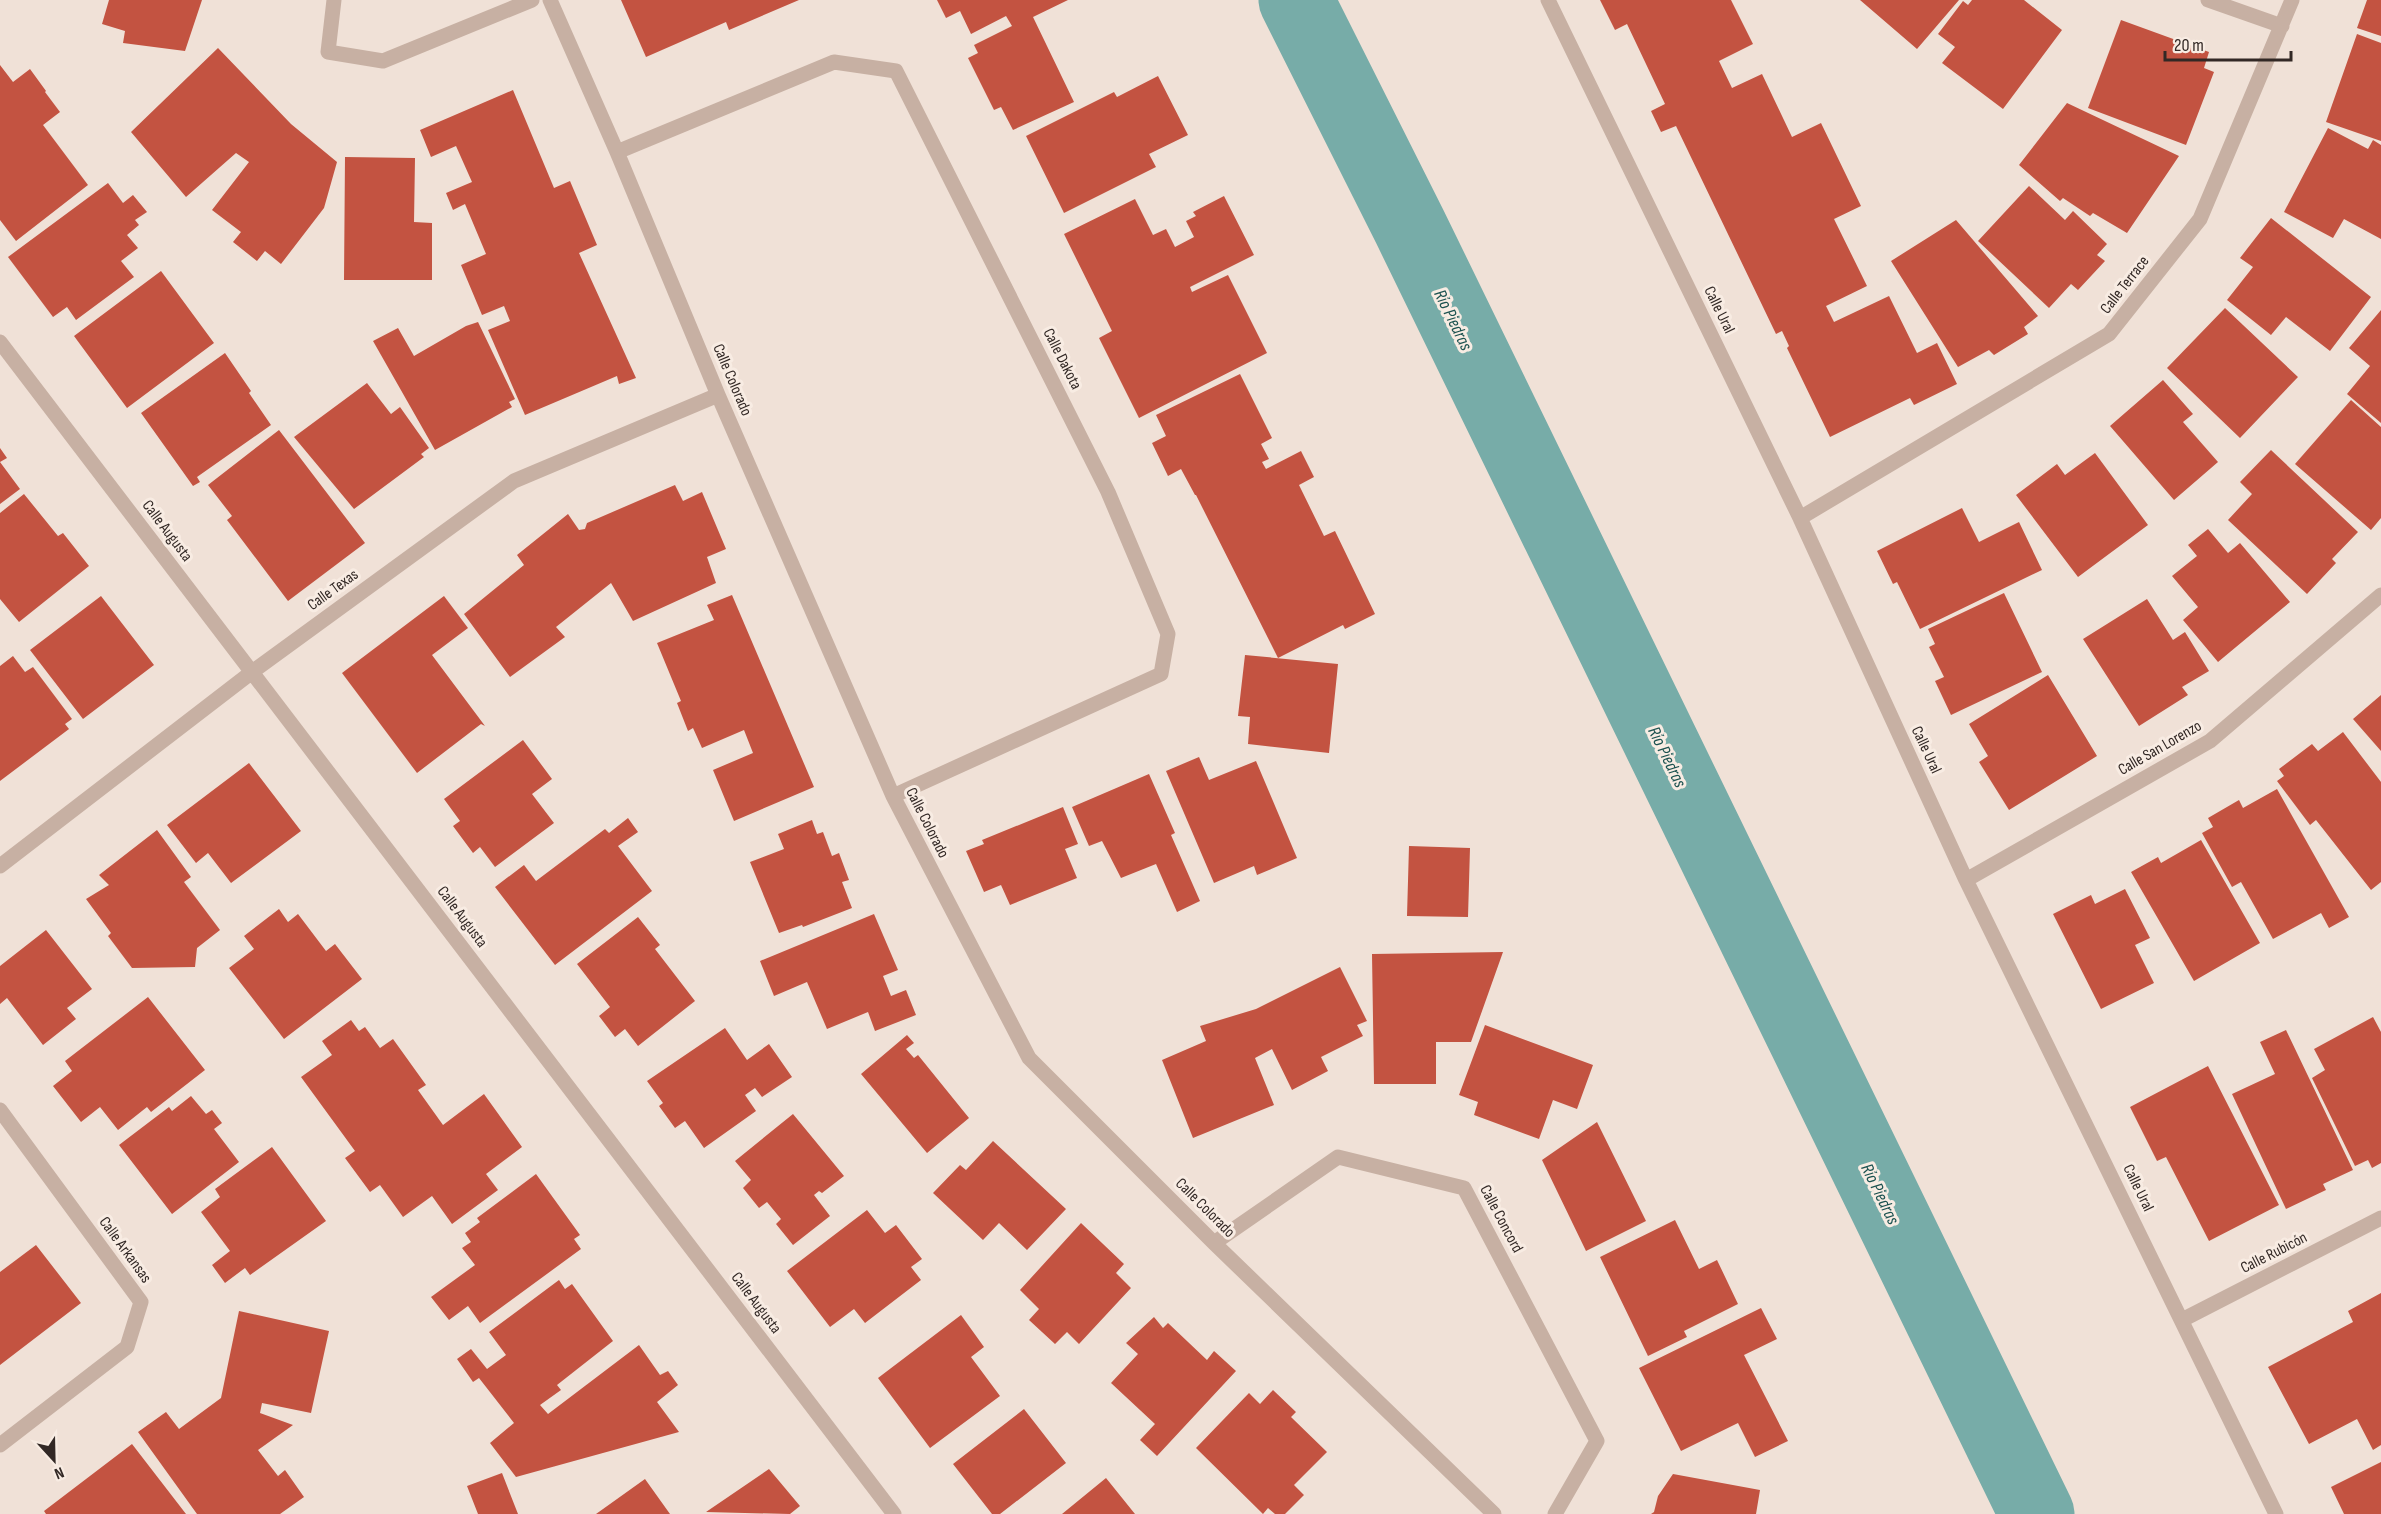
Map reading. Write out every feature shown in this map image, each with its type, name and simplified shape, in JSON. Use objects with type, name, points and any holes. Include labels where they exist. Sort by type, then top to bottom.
[{"type":"street","points":[[334,0],[332,1],[328,52],[384,60],[532,0]]},
{"type":"street","name":"Calle Colorado","points":[[550,0],[892,796],[1029,1058],[1215,1243],[1494,1514]]},
{"type":"street","name":"Calle Ural","points":[[1548,0],[1800,518],[1966,880],[2276,1514]]},
{"type":"street","points":[[2208,0],[2282,26]]},
{"type":"street","name":"Calle Terrace","points":[[1800,518],[2109,334],[2200,219],[2292,0]]},
{"type":"street","name":"Calle Dakota","points":[[617,153],[834,62],[896,71],[1108,492],[1168,634],[1161,674],[892,796]]},
{"type":"street","name":"Calle Augusta","points":[[0,342],[894,1514]]},
{"type":"street","name":"Calle Texas","points":[[0,866],[252,672],[514,481],[718,395]]},
{"type":"street","name":"Calle San Lorenzo","points":[[1966,880],[2210,741],[2381,595]]},
{"type":"street","name":"Calle Arkansas","points":[[0,1110],[141,1302],[126,1347],[0,1445]]},
{"type":"street","name":"Calle Concord","points":[[1215,1243],[1338,1157],[1464,1188],[1598,1441],[1556,1514]]},
{"type":"street","name":"Calle Rubicón","points":[[2182,1320],[2381,1218]]},
{"type":"building","points":[[109,0],[202,0],[185,51],[123,43],[125,31],[102,24]]},
{"type":"building","points":[[621,0],[799,0],[729,30],[726,22],[646,57]]},
{"type":"building","points":[[937,0],[1068,0],[1033,17],[1074,102],[1013,130],[1001,107],[994,110],[968,58],[978,53],[974,45],[1012,26],[1006,16],[971,34],[960,11],[946,18]]},
{"type":"building","points":[[1600,0],[1731,0],[1753,44],[1719,61],[1732,88],[1762,74],[1792,137],[1821,123],[1861,206],[1834,219],[1867,286],[1826,306],[1834,322],[1889,296],[1917,353],[1937,343],[1957,384],[1914,405],[1910,398],[1830,437],[1787,348],[1789,346],[1782,331],[1776,334],[1676,126],[1661,132],[1651,111],[1665,104],[1627,24],[1615,30]]},
{"type":"building","points":[[1860,0],[1959,0],[1917,49]]},
{"type":"building","points":[[1972,0],[2024,0],[2062,30],[2003,109],[1942,63],[1955,47],[1938,34],[1963,1],[1968,5]]},
{"type":"building","points":[[2367,0],[2381,0],[2381,36],[2357,28]]},
{"type":"building","points":[[2121,20],[2209,52],[2204,68],[2214,72],[2186,145],[2088,108]]},
{"type":"building","points":[[2357,34],[2381,43],[2381,141],[2326,122]]},
{"type":"building","points":[[218,48],[291,124],[337,162],[324,208],[281,264],[265,251],[257,261],[233,242],[241,232],[212,210],[249,162],[236,153],[186,197],[131,132]]},
{"type":"building","points":[[0,65],[13,82],[30,69],[60,112],[43,125],[88,185],[16,241],[0,220]]},
{"type":"building","points":[[1158,76],[1188,135],[1149,154],[1156,167],[1064,213],[1026,136],[1114,92],[1117,97]]},
{"type":"building","points":[[513,90],[554,188],[570,181],[597,245],[579,253],[636,378],[619,384],[617,376],[525,415],[488,330],[510,321],[504,306],[482,315],[461,265],[486,254],[465,204],[453,210],[446,193],[472,182],[456,146],[431,157],[420,130]]},
{"type":"building","points":[[2067,103],[2179,156],[2127,233],[2093,213],[2090,216],[2063,198],[2060,201],[2019,165]]},
{"type":"building","points":[[2328,128],[2368,149],[2373,140],[2381,145],[2381,239],[2344,219],[2333,238],[2284,212]]},
{"type":"building","points":[[345,157],[415,158],[414,222],[432,223],[432,280],[344,280]]},
{"type":"building","points":[[108,183],[123,203],[133,195],[147,212],[135,220],[139,225],[127,235],[138,248],[121,261],[134,277],[76,320],[67,307],[53,317],[8,257]]},
{"type":"building","points":[[2029,186],[2065,220],[2073,211],[2107,244],[2097,255],[2105,261],[2078,290],[2071,284],[2049,308],[1978,241]]},
{"type":"building","points":[[1224,196],[1254,255],[1190,287],[1192,292],[1228,275],[1267,353],[1139,418],[1099,338],[1112,331],[1064,234],[1135,199],[1153,235],[1166,229],[1175,247],[1194,237],[1186,221],[1196,216],[1193,212]]},
{"type":"building","points":[[2271,218],[2371,297],[2330,351],[2286,317],[2271,335],[2227,300],[2253,267],[2240,258]]},
{"type":"building","points":[[1956,220],[2038,316],[2024,327],[2028,334],[1994,355],[1989,350],[1958,367],[1891,261]]},
{"type":"building","points":[[161,271],[214,343],[127,408],[74,336]]},
{"type":"building","points":[[2225,308],[2298,377],[2240,438],[2167,368]]},
{"type":"building","points":[[2381,310],[2381,423],[2347,394],[2370,366],[2349,348]]},
{"type":"building","points":[[478,322],[515,399],[509,402],[512,407],[435,450],[373,341],[398,328],[414,356],[466,326]]},
{"type":"building","points":[[225,353],[271,425],[197,477],[200,482],[193,486],[141,413]]},
{"type":"building","points":[[1240,374],[1272,438],[1261,444],[1269,459],[1262,462],[1266,469],[1301,451],[1314,477],[1299,485],[1324,536],[1335,531],[1375,614],[1345,629],[1343,625],[1278,658],[1181,469],[1168,476],[1152,443],[1166,436],[1156,415]]},
{"type":"building","points":[[2163,380],[2193,414],[2183,422],[2218,462],[2174,500],[2110,426]]},
{"type":"building","points":[[367,383],[391,414],[400,407],[429,448],[421,454],[424,457],[354,509],[294,437]]},
{"type":"building","points":[[2351,400],[2381,427],[2381,518],[2371,530],[2295,464]]},
{"type":"building","points":[[279,430],[365,543],[288,601],[227,520],[232,516],[208,485]]},
{"type":"building","points":[[0,448],[7,458],[0,462]]},
{"type":"building","points":[[2271,450],[2358,532],[2332,559],[2336,563],[2307,594],[2228,520],[2252,494],[2240,482]]},
{"type":"building","points":[[2095,453],[2148,525],[2078,577],[2016,495],[2057,464],[2065,475]]},
{"type":"building","points":[[0,462],[20,489],[0,504]]},
{"type":"building","points":[[675,485],[683,501],[702,492],[726,549],[707,557],[716,583],[633,621],[611,583],[556,627],[565,637],[510,677],[464,614],[524,565],[517,555],[568,514],[579,530],[585,529],[587,523]]},
{"type":"building","points":[[24,494],[58,536],[63,533],[89,566],[19,622],[0,599],[0,513]]},
{"type":"building","points":[[1962,508],[1979,542],[2019,522],[2042,570],[1920,629],[1897,582],[1893,584],[1877,551]]},
{"type":"building","points":[[2208,529],[2228,553],[2240,543],[2290,602],[2218,662],[2183,620],[2198,607],[2172,576],[2197,556],[2188,545]]},
{"type":"building","points":[[2004,593],[2042,672],[1951,715],[1935,681],[1944,677],[1929,647],[1935,644],[1928,629]]},
{"type":"building","points":[[732,595],[814,787],[734,821],[713,770],[753,753],[744,730],[702,748],[693,728],[688,731],[677,703],[681,701],[657,643],[714,620],[707,605]]},
{"type":"building","points":[[101,596],[154,665],[83,719],[30,650]]},
{"type":"building","points":[[444,596],[468,628],[432,655],[485,726],[481,724],[417,773],[342,673]]},
{"type":"building","points":[[2147,599],[2173,640],[2185,632],[2209,671],[2182,687],[2188,695],[2139,726],[2083,639]]},
{"type":"building","points":[[1245,655],[1338,664],[1329,753],[1248,744],[1250,717],[1238,716]]},
{"type":"building","points":[[13,656],[25,672],[33,667],[72,719],[65,724],[69,729],[0,781],[0,666]]},
{"type":"building","points":[[2048,675],[2097,756],[2009,810],[1979,762],[1988,756],[1969,724]]},
{"type":"building","points":[[2381,695],[2381,751],[2353,719]]},
{"type":"building","points":[[2343,732],[2381,782],[2381,882],[2371,890],[2316,820],[2310,825],[2277,781],[2284,776],[2279,769],[2312,744],[2318,751]]},
{"type":"building","points":[[523,740],[552,779],[532,794],[554,823],[495,867],[480,847],[473,853],[453,826],[460,821],[444,799]]},
{"type":"building","points":[[1199,757],[1209,780],[1256,761],[1297,858],[1257,875],[1254,866],[1214,883],[1166,771]]},
{"type":"building","points":[[249,763],[301,831],[231,883],[208,853],[196,863],[167,825]]},
{"type":"building","points":[[1149,774],[1175,833],[1171,835],[1200,901],[1177,912],[1156,864],[1121,878],[1102,841],[1089,846],[1072,807]]},
{"type":"building","points":[[2277,789],[2349,917],[2329,928],[2321,913],[2273,939],[2241,882],[2232,887],[2202,833],[2213,827],[2208,818],[2239,800],[2243,808]]},
{"type":"building","points":[[1063,807],[1078,844],[1065,849],[1077,878],[1010,905],[1001,885],[984,892],[966,851],[984,844],[982,840]]},
{"type":"building","points":[[628,818],[638,832],[618,846],[652,891],[555,965],[495,887],[524,865],[536,881],[605,829],[609,833]]},
{"type":"building","points":[[812,820],[817,834],[823,832],[832,856],[839,853],[849,880],[842,882],[852,908],[803,927],[802,925],[779,933],[750,862],[784,849],[778,834]]},
{"type":"building","points":[[157,830],[191,877],[184,882],[220,930],[197,948],[195,967],[132,968],[108,936],[111,933],[86,899],[109,885],[99,875]]},
{"type":"building","points":[[2201,840],[2260,943],[2194,981],[2131,872],[2158,857],[2161,863]]},
{"type":"building","points":[[1409,846],[1470,848],[1468,917],[1407,916]]},
{"type":"building","points":[[2125,889],[2150,938],[2135,945],[2154,983],[2101,1009],[2053,914],[2091,895],[2095,904]]},
{"type":"building","points":[[279,909],[288,922],[298,914],[326,951],[335,944],[362,979],[284,1039],[229,968],[254,949],[244,936]]},
{"type":"building","points":[[874,914],[898,970],[883,976],[891,996],[906,990],[916,1015],[875,1031],[868,1012],[827,1029],[807,982],[774,996],[760,961]]},
{"type":"building","points":[[638,917],[660,945],[655,949],[695,1001],[638,1046],[625,1029],[615,1037],[599,1016],[610,1007],[577,964]]},
{"type":"building","points":[[46,930],[92,989],[67,1008],[76,1019],[43,1045],[7,998],[0,1004],[0,966]]},
{"type":"building","points":[[1503,952],[1471,1042],[1436,1042],[1436,1084],[1374,1084],[1372,954]]},
{"type":"building","points":[[1340,967],[1367,1021],[1357,1025],[1363,1036],[1321,1057],[1328,1071],[1292,1090],[1272,1049],[1255,1058],[1274,1105],[1193,1138],[1162,1060],[1206,1041],[1200,1026],[1256,1009]]},
{"type":"building","points":[[148,997],[205,1070],[151,1112],[147,1107],[118,1130],[100,1107],[81,1122],[53,1086],[72,1071],[65,1061]]},
{"type":"building","points":[[2373,1017],[2381,1032],[2381,1163],[2372,1168],[2368,1160],[2355,1166],[2312,1078],[2325,1070],[2314,1049]]},
{"type":"building","points":[[351,1020],[359,1031],[365,1027],[380,1048],[393,1039],[426,1085],[418,1090],[443,1125],[484,1094],[522,1147],[486,1174],[498,1190],[452,1224],[432,1196],[403,1217],[380,1185],[370,1192],[345,1158],[355,1151],[301,1077],[332,1055],[322,1041]]},
{"type":"building","points":[[1485,1025],[1593,1065],[1577,1109],[1553,1100],[1539,1139],[1474,1115],[1478,1102],[1459,1095]]},
{"type":"building","points":[[725,1028],[747,1060],[769,1044],[792,1077],[762,1097],[755,1088],[745,1095],[756,1111],[704,1148],[685,1121],[675,1128],[659,1106],[663,1103],[647,1081]]},
{"type":"building","points":[[2286,1030],[2353,1170],[2323,1184],[2326,1190],[2286,1209],[2232,1094],[2275,1074],[2260,1042]]},
{"type":"building","points":[[907,1035],[914,1043],[906,1049],[914,1058],[918,1055],[969,1118],[927,1153],[861,1074]]},
{"type":"building","points":[[2208,1066],[2279,1205],[2209,1241],[2166,1157],[2157,1161],[2130,1107]]},
{"type":"building","points":[[191,1096],[206,1114],[212,1110],[222,1123],[214,1129],[239,1162],[172,1214],[119,1145],[169,1107],[172,1111]]},
{"type":"building","points":[[793,1114],[844,1176],[822,1193],[819,1191],[814,1195],[830,1216],[793,1245],[776,1224],[781,1219],[767,1202],[759,1208],[743,1188],[751,1180],[735,1161]]},
{"type":"building","points":[[1597,1122],[1646,1221],[1586,1251],[1542,1160]]},
{"type":"building","points":[[993,1141],[1066,1209],[1027,1250],[999,1223],[983,1240],[933,1193],[960,1165],[966,1170]]},
{"type":"building","points":[[272,1147],[326,1221],[250,1275],[245,1268],[225,1283],[212,1265],[230,1251],[201,1212],[220,1197],[215,1189]]},
{"type":"building","points":[[536,1174],[580,1235],[574,1239],[581,1249],[480,1323],[468,1306],[449,1320],[431,1297],[475,1265],[462,1248],[471,1242],[465,1233],[480,1222],[477,1218]]},
{"type":"building","points":[[867,1210],[885,1233],[896,1225],[922,1259],[911,1267],[921,1280],[865,1323],[854,1309],[830,1327],[787,1271]]},
{"type":"building","points":[[1675,1220],[1699,1269],[1717,1260],[1738,1304],[1684,1331],[1687,1337],[1648,1356],[1600,1257]]},
{"type":"building","points":[[1081,1223],[1124,1264],[1116,1273],[1131,1288],[1079,1344],[1067,1332],[1055,1344],[1029,1320],[1039,1309],[1020,1290]]},
{"type":"building","points":[[36,1245],[81,1303],[0,1365],[0,1272]]},
{"type":"building","points":[[559,1280],[565,1289],[572,1284],[613,1341],[557,1385],[561,1390],[540,1405],[548,1414],[639,1345],[660,1375],[668,1371],[678,1385],[657,1402],[679,1432],[516,1477],[490,1443],[514,1423],[479,1378],[473,1382],[457,1359],[471,1349],[487,1369],[506,1355],[489,1332]]},
{"type":"building","points":[[2381,1293],[2381,1445],[2373,1450],[2357,1419],[2309,1444],[2268,1367],[2353,1322],[2348,1311]]},
{"type":"building","points":[[1761,1308],[1777,1339],[1744,1355],[1788,1441],[1755,1457],[1738,1423],[1681,1451],[1639,1368]]},
{"type":"building","points":[[239,1311],[329,1331],[311,1413],[262,1403],[260,1413],[293,1425],[258,1450],[278,1476],[285,1470],[304,1497],[280,1514],[197,1514],[138,1432],[166,1412],[179,1429],[221,1398]]},
{"type":"building","points":[[961,1315],[984,1347],[971,1357],[1000,1396],[930,1448],[878,1378]]},
{"type":"building","points":[[1154,1317],[1163,1328],[1168,1323],[1207,1360],[1214,1351],[1236,1371],[1157,1456],[1140,1440],[1155,1424],[1111,1383],[1138,1354],[1126,1343]]},
{"type":"building","points":[[1273,1390],[1296,1412],[1291,1417],[1327,1452],[1294,1485],[1304,1495],[1285,1514],[1275,1514],[1268,1508],[1263,1514],[1196,1448],[1249,1393],[1260,1404]]},
{"type":"building","points":[[1024,1409],[1066,1463],[1000,1514],[992,1514],[953,1464]]},
{"type":"building","points":[[132,1444],[186,1514],[46,1514],[44,1511]]},
{"type":"building","points":[[2381,1462],[2381,1514],[2344,1514],[2331,1487]]},
{"type":"building","points":[[769,1469],[800,1506],[790,1514],[706,1512]]},
{"type":"building","points":[[502,1473],[518,1514],[478,1514],[467,1486]]},
{"type":"building","points":[[1673,1474],[1760,1490],[1756,1514],[1651,1514],[1654,1512],[1658,1496]]},
{"type":"building","points":[[1106,1478],[1135,1514],[1062,1514]]},
{"type":"building","points":[[645,1479],[670,1514],[596,1514]]},
{"type":"waterway","name":"Río Piedras","points":[[1296,0],[1410,227],[2037,1514]]}]
